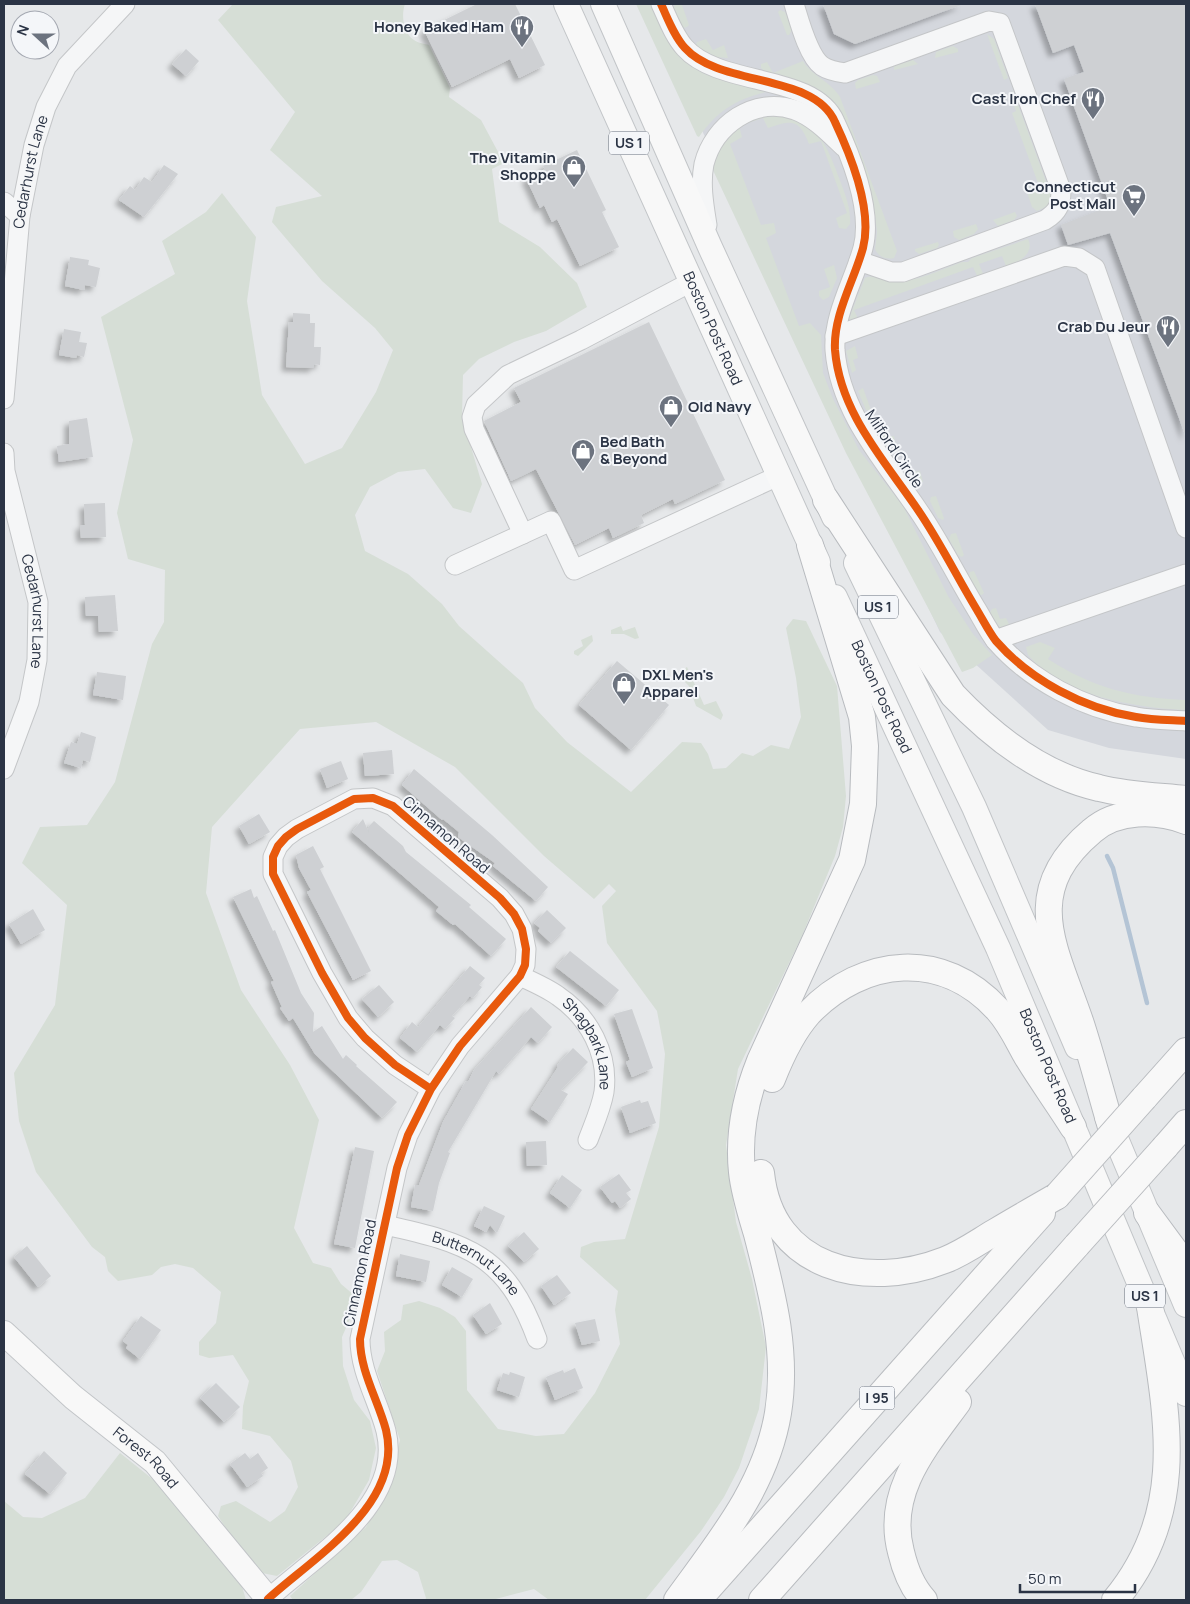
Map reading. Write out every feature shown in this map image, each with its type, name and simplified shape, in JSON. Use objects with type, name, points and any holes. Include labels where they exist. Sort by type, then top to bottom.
[{"type":"highway","points":[[826,500],[953,694],[977,720],[1013,750],[1072,780],[1128,794],[1186,800]]},
{"type":"highway","points":[[677,1600],[732,1525],[752,1493],[765,1460],[778,1414],[781,1387],[778,1324],[774,1298],[742,1171],[744,1112],[750,1086],[760,1061],[852,860],[864,804],[865,746],[862,717],[810,545]]},
{"type":"highway","points":[[1111,1127],[1081,1024],[1051,941],[1048,908],[1053,882],[1058,869],[1070,852],[1097,826],[1126,815],[1141,813],[1167,815],[1186,821]]},
{"type":"highway","points":[[1057,1196],[961,1253],[944,1260],[894,1272],[868,1273],[844,1270],[821,1263],[802,1252],[787,1239],[775,1222],[762,1182],[758,1133],[762,1110],[768,1088],[783,1051],[808,1014],[833,992],[862,976],[898,966],[936,970],[956,978],[973,987],[998,1009],[1011,1026],[1026,1054],[1074,1128]]},
{"type":"highway","points":[[1152,1089],[1186,1040]]},
{"type":"highway","name":"I 95","points":[[698,1600],[1186,1050]]},
{"type":"highway","points":[[762,1600],[1186,1123]]},
{"type":"highway","points":[[1165,1147],[1186,1132]]},
{"type":"highway","points":[[1147,1213],[1186,1266]]},
{"type":"highway","points":[[924,1600],[908,1575],[899,1548],[897,1516],[903,1487],[921,1453],[1049,1278]]},
{"type":"highway","points":[[1115,1600],[1132,1578],[1151,1540],[1160,1511],[1167,1472],[1167,1416],[1150,1307]]},
{"type":"main road","name":"Boston Post Road","points":[[566,4],[778,476],[976,898],[1186,1394]]},
{"type":"main road","name":"US 1","points":[[603,4],[710,247],[826,500],[974,807],[1186,1305]]},
{"type":"main road","name":"Forest Road","points":[[4,1333],[73,1397],[155,1462],[268,1600]]},
{"type":"street","name":"Cedarhurst Lane","points":[[4,398],[20,216],[34,145],[46,107],[67,66],[124,4]]},
{"type":"street","name":"Milford Circle","points":[[661,4],[679,40],[686,50],[698,58],[742,76],[794,89],[820,100],[834,119],[864,207],[864,245],[839,318],[835,336],[835,352],[841,382],[858,424],[920,513],[996,640],[1029,671],[1080,701],[1135,717],[1186,721]]},
{"type":"street","points":[[794,4],[810,50],[822,66],[845,73],[989,21],[1000,24],[1061,190],[1061,201],[1056,214],[1045,220],[903,272],[880,270],[859,261]]},
{"type":"street","points":[[710,247],[703,204],[704,166],[710,144],[733,119],[745,112],[764,108],[793,110],[816,122],[845,147]]},
{"type":"street","points":[[4,202],[20,216]]},
{"type":"street","points":[[835,336],[1064,256],[1079,258],[1095,268],[1186,528]]},
{"type":"street","points":[[523,534],[472,424],[476,405],[508,375],[581,340],[691,282]]},
{"type":"street","name":"Cedarhurst Lane","points":[[4,453],[5,471],[38,602],[37,660],[29,702],[4,768]]},
{"type":"street","points":[[455,566],[551,521],[574,570],[778,476]]},
{"type":"street","points":[[996,640],[1186,574]]},
{"type":"street","name":"Cinnamon Road","points":[[268,1600],[355,1524],[372,1500],[384,1473],[388,1447],[386,1431],[362,1364],[360,1339],[406,1142],[431,1089],[460,1046],[520,976],[526,961],[522,929],[514,914],[500,898],[392,806],[373,798],[354,799],[297,829],[282,842],[273,857],[273,874],[339,1004],[365,1038],[395,1064],[431,1089]]},
{"type":"street","name":"Shagbark Lane","points":[[520,976],[566,1002],[579,1014],[599,1046],[604,1074],[604,1091],[588,1140]]},
{"type":"street","name":"Butternut Lane","points":[[385,1226],[454,1242],[487,1261],[503,1274],[517,1295],[537,1339]]},
{"type":"shaded area","points":[[233,4],[405,4],[403,18],[407,33],[416,41],[429,45],[450,88],[449,97],[481,120],[504,163],[492,169],[499,222],[540,247],[577,283],[587,307],[546,331],[514,342],[479,359],[463,375],[462,417],[482,484],[471,513],[453,508],[425,469],[398,472],[370,487],[355,515],[365,551],[408,574],[442,604],[459,626],[523,683],[535,708],[567,742],[631,792],[682,742],[701,743],[708,754],[713,769],[726,768],[742,753],[753,756],[771,745],[789,749],[801,717],[796,678],[786,628],[793,619],[806,621],[837,686],[846,796],[843,827],[835,856],[802,936],[738,1069],[726,1145],[736,1222],[752,1279],[766,1347],[759,1409],[739,1468],[724,1497],[701,1531],[645,1600],[549,1600],[534,1589],[492,1600],[425,1600],[418,1572],[397,1560],[382,1561],[361,1592],[351,1600],[293,1600],[290,1596],[366,1527],[387,1489],[400,1440],[377,1371],[385,1351],[384,1332],[401,1320],[403,1305],[419,1301],[440,1308],[455,1317],[466,1331],[467,1390],[498,1429],[536,1436],[564,1434],[595,1393],[620,1344],[615,1310],[618,1291],[580,1257],[581,1247],[594,1242],[625,1239],[659,1127],[665,1054],[657,1011],[607,943],[602,906],[616,891],[609,884],[594,899],[544,856],[455,767],[376,722],[300,729],[212,827],[206,893],[241,990],[290,1065],[319,1120],[294,1228],[313,1263],[331,1268],[341,1284],[354,1295],[352,1314],[342,1337],[343,1366],[354,1400],[370,1421],[376,1448],[369,1480],[345,1521],[277,1576],[262,1573],[235,1542],[218,1516],[221,1506],[236,1501],[270,1522],[285,1511],[298,1487],[291,1461],[270,1436],[242,1429],[243,1406],[249,1381],[233,1355],[209,1358],[199,1355],[199,1342],[216,1323],[221,1292],[193,1268],[175,1264],[161,1267],[152,1275],[118,1281],[108,1271],[105,1257],[92,1247],[36,1172],[19,1121],[14,1073],[55,1005],[67,905],[22,863],[40,827],[87,825],[115,782],[152,644],[164,622],[165,570],[128,559],[117,513],[133,440],[101,317],[175,274],[162,241],[206,212],[222,193],[256,237],[247,301],[262,395],[305,464],[342,448],[376,392],[393,350],[375,328],[322,281],[272,222],[276,207],[322,196],[270,150],[295,112],[218,20]]},
{"type":"shaded area","points":[[636,4],[652,4],[671,44],[766,92],[745,98],[728,108],[712,120],[699,137],[697,136]]},
{"type":"shaded area","points":[[642,4],[1186,4],[1186,759],[1109,748],[1048,730],[940,632]]},
{"type":"shaded area","points":[[675,5],[682,5],[689,25],[687,27],[683,28],[673,8]]},
{"type":"shaded area","points":[[780,10],[785,12],[792,30],[789,35],[787,35],[778,12]]},
{"type":"shaded area","points":[[987,34],[994,39],[1008,78],[1004,80]]},
{"type":"shaded area","points":[[706,39],[713,50],[724,45],[728,58],[716,57],[696,46],[697,42]]},
{"type":"shaded area","points":[[953,46],[958,49],[958,52],[935,58],[936,52]]},
{"type":"shaded area","points":[[913,60],[918,64],[894,70],[894,66]]},
{"type":"shaded area","points":[[803,61],[811,71],[836,91],[840,97],[897,251],[894,258],[883,257],[875,249],[877,232],[873,200],[842,114],[830,99],[815,87],[767,73],[761,68],[761,64],[767,62],[773,73]]},
{"type":"shaded area","points":[[873,75],[877,76],[880,82],[856,89],[855,83],[858,80]]},
{"type":"shaded area","points":[[1013,91],[1051,195],[1048,206],[1037,211],[1032,207],[1026,189],[1038,183],[1012,113],[1016,111],[1009,93]]},
{"type":"shaded area","points":[[776,113],[803,123],[812,129],[819,137],[831,157],[845,193],[850,219],[850,224],[846,229],[839,228],[836,218],[847,213],[821,141],[809,144],[802,129],[793,123],[783,123],[768,128],[763,118],[740,126],[743,122]]},
{"type":"shaded area","points":[[739,126],[742,137],[730,144],[761,225],[774,223],[776,233],[766,238],[799,326],[810,323],[821,335],[823,373],[833,399],[859,450],[903,506],[948,596],[973,634],[992,655],[973,668],[962,672],[846,453],[711,166],[715,154]]},
{"type":"shaded area","points":[[1015,212],[1017,216],[1014,220],[998,226],[993,220]]},
{"type":"shaded area","points":[[976,224],[978,229],[974,234],[959,240],[954,237],[953,231]]},
{"type":"shaded area","points":[[1028,239],[1030,244],[1028,253],[1021,260],[1006,266],[1002,256],[979,264],[984,276],[978,278],[973,267],[854,310],[859,321],[850,321],[850,316],[865,278],[874,277],[900,281],[912,280],[962,262],[968,262],[972,258]]},
{"type":"shaded area","points":[[938,242],[937,248],[919,254],[915,251],[915,249]]},
{"type":"shaded area","points":[[834,265],[837,278],[829,297],[823,300],[819,296],[819,291],[830,287],[824,269]]},
{"type":"shaded area","points":[[855,346],[858,358],[853,360],[856,370],[852,373],[846,351]]},
{"type":"shaded area","points":[[863,388],[870,411],[866,410],[858,391]]},
{"type":"shaded area","points":[[880,426],[884,426],[887,437],[894,436],[896,447],[889,447],[877,430]]},
{"type":"shaded area","points":[[909,460],[913,472],[920,471],[923,482],[918,482],[905,465]]},
{"type":"shaded area","points":[[936,496],[944,518],[943,520],[938,518],[930,501],[931,497]]},
{"type":"shaded area","points":[[956,533],[964,555],[962,557],[958,555],[949,539],[951,534]]},
{"type":"shaded area","points":[[974,571],[984,593],[982,595],[978,594],[969,576],[970,572]]},
{"type":"shaded area","points":[[996,608],[1000,619],[1006,618],[1011,628],[1002,630],[990,613],[992,609]]},
{"type":"shaded area","points":[[621,626],[623,631],[635,627],[639,638],[635,639],[624,634],[611,634],[611,630]]},
{"type":"shaded area","points":[[592,635],[593,641],[578,656],[574,654],[574,651],[583,646],[581,640]]},
{"type":"shaded area","points":[[1040,642],[1055,648],[1048,659],[1081,677],[1114,690],[1131,694],[1186,700],[1186,710],[1123,703],[1080,690],[1060,681],[1028,655],[1026,647]]},
{"type":"shaded area","points":[[687,667],[704,705],[716,701],[723,715],[721,720],[696,706],[689,686],[677,674]]},
{"type":"shaded area","points":[[120,1453],[160,1485],[241,1583],[246,1600],[4,1600],[4,1501],[23,1517],[42,1518],[85,1498]]},
{"type":"building","points":[[477,4],[515,4],[545,65],[519,78],[510,59],[452,87],[424,30]]},
{"type":"building","points":[[823,4],[961,5],[855,44],[834,34]]},
{"type":"building","name":"Connecticut Post Mall","points":[[1035,4],[1186,4],[1186,437],[1110,233],[1068,245],[1061,225],[1110,206],[1064,79],[1084,72],[1074,45],[1053,53]]},
{"type":"building","points":[[186,49],[199,61],[186,76],[172,64]]},
{"type":"building","points":[[577,150],[606,210],[602,212],[619,247],[580,266],[557,219],[552,222],[544,205],[540,208],[526,178],[545,169],[543,166]]},
{"type":"building","points":[[164,165],[178,174],[144,217],[119,200],[130,186],[135,190],[144,177],[152,182]]},
{"type":"building","points":[[70,257],[89,260],[88,265],[100,268],[96,287],[85,285],[84,290],[65,286]]},
{"type":"building","points":[[293,313],[310,314],[310,323],[315,323],[314,347],[321,347],[320,365],[314,364],[314,368],[286,367],[289,322],[293,322]]},
{"type":"building","points":[[649,322],[725,480],[675,504],[673,499],[641,515],[644,523],[613,538],[609,528],[575,545],[536,469],[511,481],[484,421],[521,402],[514,388]]},
{"type":"building","points":[[64,329],[81,332],[79,342],[87,343],[84,357],[77,355],[76,358],[59,355]]},
{"type":"building","points":[[87,418],[93,457],[59,462],[57,446],[69,444],[69,421]]},
{"type":"building","points":[[105,503],[106,537],[81,538],[80,525],[85,525],[84,504]]},
{"type":"building","points":[[115,595],[118,631],[99,632],[98,616],[86,616],[85,597]]},
{"type":"building","name":"DXL Men's Apparel","points":[[617,661],[669,705],[631,750],[579,705]]},
{"type":"building","points":[[97,672],[126,676],[123,700],[93,695]]},
{"type":"building","points":[[81,732],[96,737],[90,762],[83,760],[81,768],[64,763],[71,742],[77,744]]},
{"type":"building","points":[[392,750],[394,774],[365,776],[363,753]]},
{"type":"building","points":[[341,761],[348,779],[327,788],[320,769]]},
{"type":"building","points":[[414,769],[492,835],[548,887],[536,901],[493,866],[495,863],[458,837],[459,832],[442,820],[402,785]]},
{"type":"building","points":[[259,814],[270,832],[249,844],[239,826]]},
{"type":"building","points":[[363,819],[369,833],[368,827],[374,821],[403,846],[406,852],[471,905],[469,907],[506,939],[491,956],[455,924],[453,925],[436,911],[439,907],[352,832]]},
{"type":"building","points":[[313,846],[324,867],[320,869],[371,971],[353,980],[307,892],[311,890],[299,868],[296,855]]},
{"type":"building","points":[[251,889],[254,898],[257,896],[273,931],[275,930],[301,993],[314,1013],[313,1032],[322,1026],[343,1059],[346,1055],[397,1102],[382,1118],[315,1054],[293,1018],[289,1021],[280,1008],[282,1007],[271,982],[274,981],[233,897]]},
{"type":"building","points":[[33,909],[45,930],[21,944],[9,924]]},
{"type":"building","points":[[547,910],[566,928],[551,943],[538,931],[540,928],[534,923]]},
{"type":"building","points":[[570,951],[619,990],[606,1006],[556,967]]},
{"type":"building","points":[[470,966],[485,978],[479,985],[482,987],[473,998],[470,996],[452,1016],[455,1018],[445,1029],[440,1025],[417,1052],[400,1038],[412,1022],[418,1027]]},
{"type":"building","points":[[379,985],[394,1002],[378,1017],[362,999]]},
{"type":"building","points":[[531,1007],[552,1027],[538,1043],[531,1037],[499,1074],[496,1071],[448,1152],[450,1153],[439,1183],[433,1211],[411,1207],[415,1185],[419,1185],[443,1122],[466,1081],[468,1082],[474,1070]]},
{"type":"building","points":[[632,1009],[653,1068],[632,1077],[626,1062],[630,1060],[614,1014]]},
{"type":"building","points":[[573,1048],[588,1062],[561,1090],[568,1094],[550,1122],[531,1109],[558,1067],[557,1065]]},
{"type":"building","points":[[640,1100],[641,1103],[648,1101],[656,1123],[630,1133],[621,1107]]},
{"type":"building","points":[[546,1141],[547,1165],[527,1166],[526,1142]]},
{"type":"building","points":[[355,1147],[374,1151],[355,1248],[334,1244]]},
{"type":"building","points":[[619,1174],[631,1190],[626,1193],[631,1199],[620,1208],[615,1201],[612,1203],[600,1187]]},
{"type":"building","points":[[562,1175],[582,1190],[570,1208],[550,1193]]},
{"type":"building","points":[[484,1206],[505,1216],[497,1233],[490,1225],[486,1232],[474,1226]]},
{"type":"building","points":[[524,1232],[539,1249],[524,1262],[508,1246]]},
{"type":"building","points":[[27,1246],[51,1276],[38,1287],[14,1257]]},
{"type":"building","points":[[400,1254],[430,1261],[426,1282],[396,1276]]},
{"type":"building","points":[[452,1267],[473,1279],[462,1297],[442,1285]]},
{"type":"building","points":[[557,1275],[571,1293],[554,1305],[541,1286]]},
{"type":"building","points":[[490,1303],[502,1324],[486,1334],[473,1315]]},
{"type":"building","points":[[141,1316],[161,1330],[140,1359],[126,1348],[128,1345],[123,1341]]},
{"type":"building","points":[[595,1319],[600,1341],[582,1345],[575,1323]]},
{"type":"building","points":[[575,1368],[583,1388],[555,1400],[546,1377],[563,1370],[564,1373]]},
{"type":"building","points":[[510,1372],[525,1377],[519,1397],[497,1390],[503,1373],[509,1375]]},
{"type":"building","points":[[216,1383],[240,1407],[224,1422],[200,1398]]},
{"type":"building","points":[[44,1451],[67,1473],[50,1494],[25,1474]]},
{"type":"building","points":[[245,1453],[250,1459],[258,1453],[268,1468],[261,1473],[263,1476],[247,1487],[230,1464]]},
{"type":"waterway","points":[[1107,856],[1113,868],[1147,1003]]},
{"type":"cycle path","points":[[661,4],[681,43],[701,60],[720,69],[788,87],[808,95],[824,106],[835,122],[854,167],[863,200],[865,217],[863,248],[845,298],[835,337],[835,350],[845,395],[866,435],[926,522],[993,637],[1025,668],[1059,691],[1078,700],[1116,713],[1136,717],[1186,721]]},
{"type":"cycle path","points":[[268,1599],[330,1547],[351,1526],[369,1505],[382,1482],[388,1457],[386,1430],[366,1374],[360,1339],[397,1168],[408,1135],[431,1089],[460,1046],[520,976],[525,965],[526,949],[522,929],[514,914],[500,898],[393,806],[373,798],[354,799],[297,829],[286,837],[278,846],[273,857],[273,874],[322,973],[348,1018],[365,1038],[395,1065],[431,1089]]},
{"type":"place","name":"Honey Baked Ham","points":[[522,48]]},
{"type":"place","name":"Cast Iron Chef","points":[[1093,120]]},
{"type":"place","name":"The Vitamin Shoppe","points":[[574,188]]},
{"type":"place","name":"Connecticut Post Mall","points":[[1134,217]]},
{"type":"place","name":"Crab Du Jeur","points":[[1168,348]]},
{"type":"place","name":"Old Navy","points":[[671,428]]},
{"type":"place","name":"Bed Bath & Beyond","points":[[583,472]]},
{"type":"place","name":"DXL Men's Apparel","points":[[624,705]]}]
